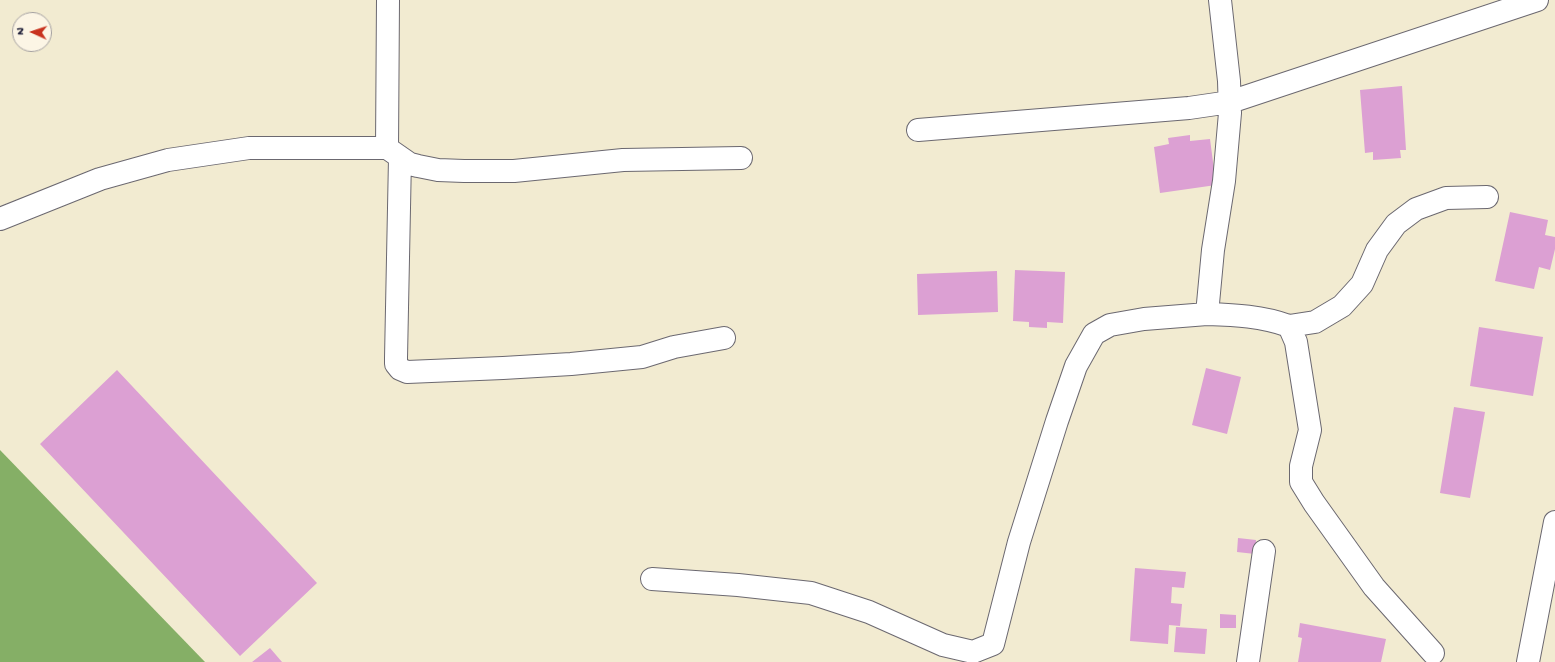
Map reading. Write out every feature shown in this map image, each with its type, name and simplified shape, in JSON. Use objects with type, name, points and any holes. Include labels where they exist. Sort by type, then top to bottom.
[{"type":"street","points":[[388,0],[393,153],[396,364],[400,369],[407,372],[441,372],[571,364],[642,357],[674,346],[724,338]]},
{"type":"street","points":[[1207,314],[1213,250],[1224,181],[1230,102],[1220,0]]},
{"type":"street","points":[[918,130],[1189,108],[1230,102],[1537,0]]},
{"type":"street","points":[[0,219],[100,179],[168,160],[249,148],[393,153],[418,166],[438,170],[464,171],[514,170],[624,160],[741,158]]},
{"type":"street","points":[[652,579],[738,585],[811,593],[869,612],[943,645],[973,652],[993,644],[1019,542],[1057,421],[1076,366],[1094,334],[1110,325],[1144,319],[1207,314],[1242,315],[1274,321],[1289,326],[1315,322],[1342,306],[1362,284],[1377,250],[1396,224],[1416,209],[1446,198],[1487,197]]},
{"type":"street","points":[[1289,326],[1296,342],[1310,430],[1301,466],[1301,482],[1314,503],[1374,587],[1433,653]]},
{"type":"street","points":[[1528,662],[1555,522]]},
{"type":"street","points":[[1248,662],[1264,551]]},
{"type":"green space","points":[[0,450],[205,662],[0,662]]},
{"type":"building","points":[[1402,86],[1406,150],[1400,150],[1401,158],[1373,160],[1373,152],[1365,153],[1360,90]]},
{"type":"building","points":[[1190,135],[1190,141],[1210,139],[1216,185],[1160,193],[1154,147],[1169,144],[1168,138]]},
{"type":"building","points":[[1510,212],[1548,220],[1545,235],[1555,237],[1555,249],[1550,270],[1539,267],[1534,289],[1495,281]]},
{"type":"building","points":[[1015,270],[1065,272],[1063,323],[1047,322],[1047,328],[1029,327],[1029,322],[1013,321]]},
{"type":"building","points":[[997,271],[998,312],[918,315],[917,274]]},
{"type":"building","points":[[1479,327],[1543,337],[1533,396],[1470,386]]},
{"type":"building","points":[[1206,368],[1241,377],[1227,434],[1192,425]]},
{"type":"building","points":[[117,370],[317,583],[240,656],[40,444]]},
{"type":"building","points":[[1454,407],[1485,412],[1470,498],[1440,493]]},
{"type":"building","points":[[1238,538],[1256,540],[1255,554],[1237,552]]},
{"type":"building","points":[[1135,568],[1186,572],[1184,588],[1172,587],[1171,603],[1182,604],[1180,626],[1169,625],[1168,644],[1130,641]]},
{"type":"building","points":[[1220,614],[1236,615],[1236,628],[1220,628]]},
{"type":"building","points":[[1300,623],[1386,639],[1381,662],[1298,662],[1302,638],[1298,637]]},
{"type":"building","points":[[1176,627],[1207,629],[1205,654],[1174,652]]},
{"type":"building","points":[[270,648],[282,662],[252,662]]}]
